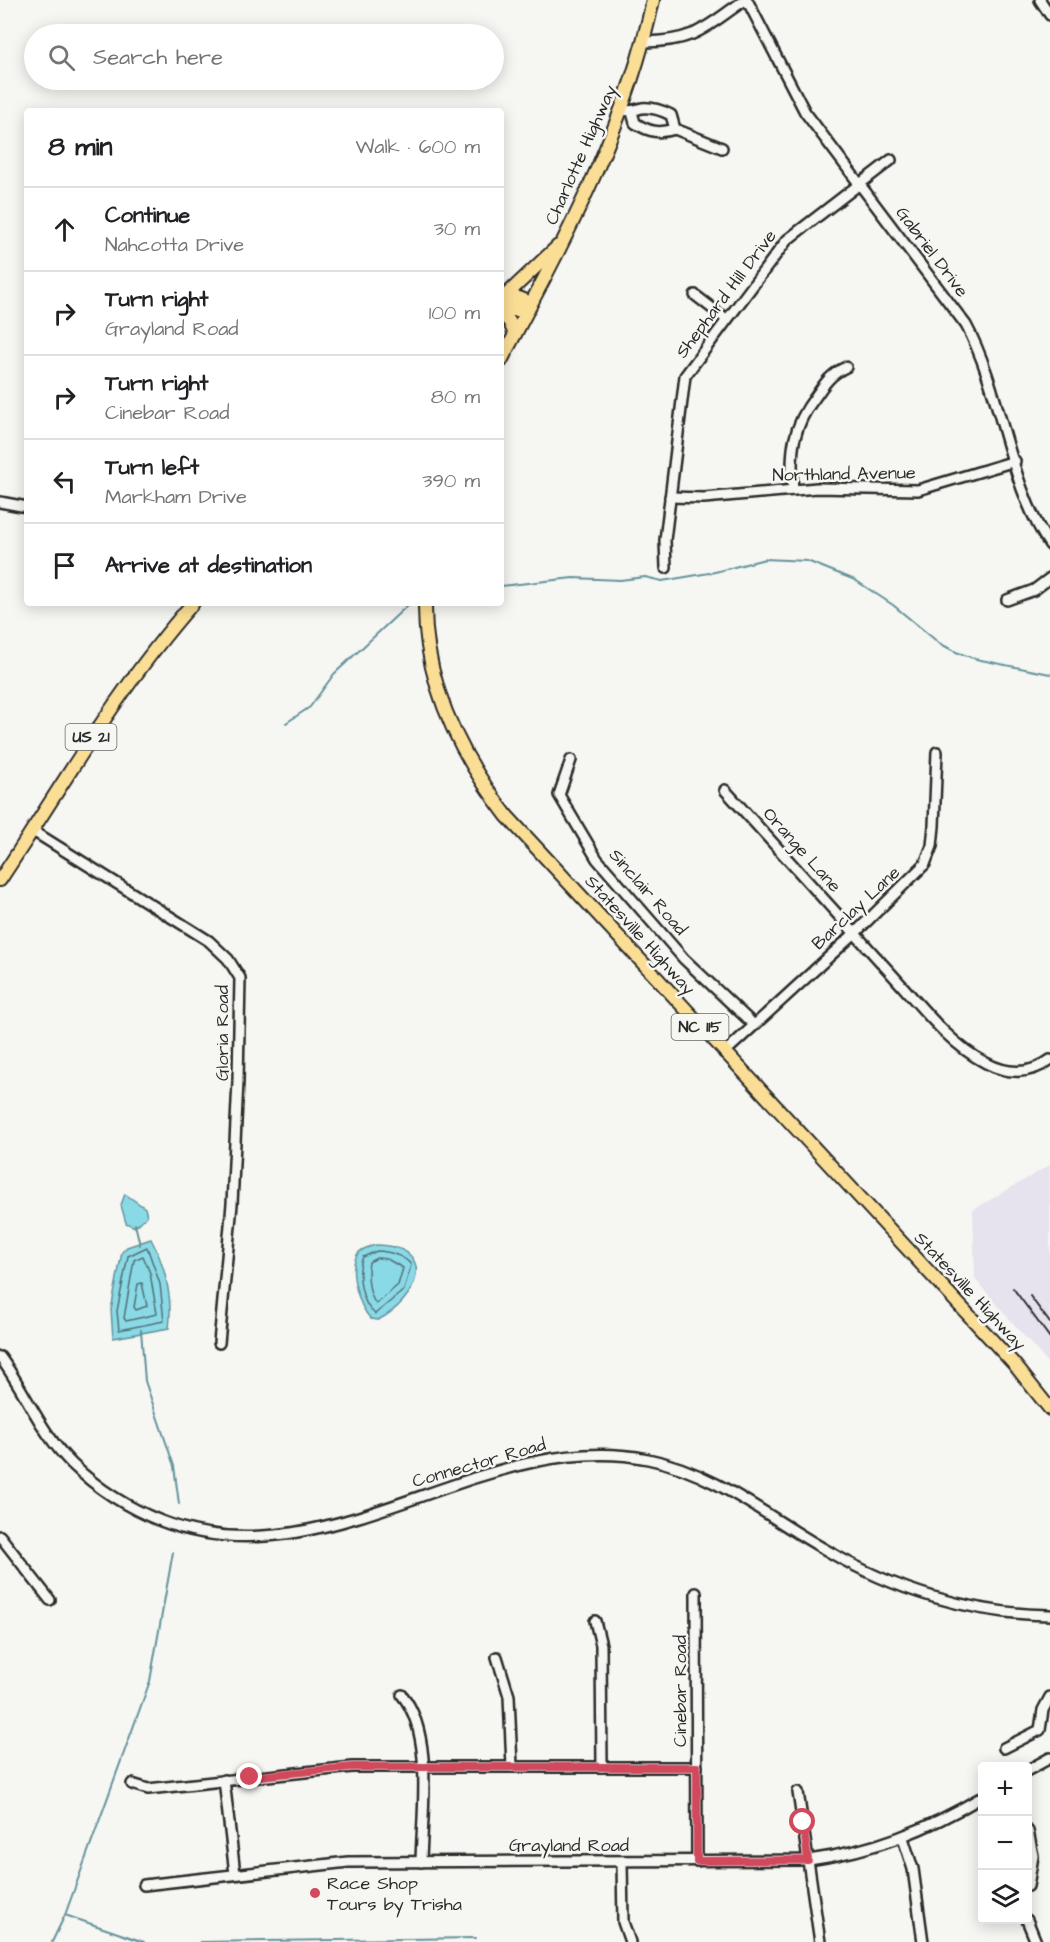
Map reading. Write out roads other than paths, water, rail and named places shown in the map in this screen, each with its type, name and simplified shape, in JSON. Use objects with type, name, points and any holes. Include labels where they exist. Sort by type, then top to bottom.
[{"type":"main road","name":"Charlotte Highway","points":[[504,303],[562,243],[627,111],[653,0]]},
{"type":"main road","points":[[504,354],[562,243]]},
{"type":"main road","points":[[504,306],[529,307]]},
{"type":"main road","points":[[504,312],[515,334]]},
{"type":"main road","name":"US 21","points":[[0,880],[128,683],[191,606]]},
{"type":"main road","name":"Statesville Highway","points":[[424,606],[430,660],[441,702],[458,743],[480,781],[507,816],[1014,1364],[1050,1409]]},
{"type":"street","points":[[645,42],[679,40],[694,35],[705,30],[746,0]]},
{"type":"street","name":"Gabriel Drive","points":[[746,0],[805,112],[966,325],[981,357],[1030,509],[1050,545]]},
{"type":"street","points":[[1040,0],[1050,15]]},
{"type":"street","points":[[675,129],[671,114],[644,108],[627,111],[635,123],[642,128],[660,133],[675,129],[722,148]]},
{"type":"street","name":"Shephard Hill Drive","points":[[666,568],[665,540],[685,376],[787,240],[891,160]]},
{"type":"street","points":[[695,295],[726,319]]},
{"type":"street","points":[[793,490],[792,458],[798,423],[832,374],[846,367]]},
{"type":"street","name":"Northland Avenue","points":[[670,497],[704,498],[817,488],[918,490],[1014,461]]},
{"type":"street","points":[[0,502],[24,506]]},
{"type":"street","points":[[1007,600],[1034,591],[1050,578]]},
{"type":"street","name":"Barclay Lane","points":[[724,1053],[855,933],[925,864],[932,846],[937,752]]},
{"type":"street","name":"Sinclair Road","points":[[571,760],[559,795],[597,859],[684,959],[753,1024]]},
{"type":"street","name":"Orange Lane","points":[[724,790],[965,1050],[985,1063],[1008,1070],[1032,1071],[1050,1060]]},
{"type":"street","name":"Gloria Road","points":[[33,831],[209,941],[228,959],[240,978],[232,1204],[219,1343]]},
{"type":"street","name":"Connector Road","points":[[0,1357],[38,1423],[73,1465],[93,1482],[130,1507],[192,1531],[253,1538],[296,1533],[539,1461],[592,1454],[627,1456],[667,1464],[706,1479],[851,1564],[906,1589],[987,1609],[1050,1615]]},
{"type":"street","points":[[0,1536],[50,1600]]},
{"type":"street","name":"Cinebar Road","points":[[696,1593],[697,1861]]},
{"type":"street","points":[[595,1621],[601,1645],[602,1767]]},
{"type":"street","points":[[497,1657],[509,1696],[512,1767]]},
{"type":"street","points":[[402,1695],[412,1709],[421,1731],[421,1862]]},
{"type":"street","points":[[1004,1748],[1040,1730],[1043,1710],[1050,1697]]},
{"type":"street","points":[[1032,1768],[1050,1758]]},
{"type":"street","points":[[132,1784],[148,1789],[333,1768],[697,1767]]},
{"type":"street","points":[[224,1780],[235,1874]]},
{"type":"street","points":[[798,1792],[820,1942]]},
{"type":"street","name":"Grayland Road","points":[[144,1885],[348,1862],[808,1860],[859,1851],[903,1838],[945,1819],[978,1799]]},
{"type":"street","points":[[903,1838],[913,1869],[922,1942]]},
{"type":"street","points":[[622,1862],[623,1922],[630,1942]]},
{"type":"street","points":[[1029,1924],[1036,1942]]},
{"type":"water","points":[[125,1194],[145,1208],[147,1216],[135,1227],[126,1223],[121,1205]]},
{"type":"water","points":[[151,1239],[167,1282],[170,1305],[169,1328],[113,1338],[111,1310],[122,1252],[127,1247]]},
{"type":"water","points":[[376,1245],[396,1248],[409,1254],[415,1264],[416,1275],[412,1288],[404,1300],[378,1320],[371,1319],[363,1306],[356,1290],[354,1272],[357,1254]]},
{"type":"waterway","points":[[504,586],[573,578],[620,580],[645,577],[662,581],[715,572],[765,559],[807,561],[855,580],[893,605],[939,643],[956,652],[976,659],[1050,674]]},
{"type":"waterway","points":[[286,723],[310,707],[334,674],[407,606]]},
{"type":"waterway","points":[[135,1224],[140,1245]]},
{"type":"waterway","points":[[141,1330],[145,1381],[174,1466],[179,1504]]},
{"type":"waterway","points":[[52,1942],[65,1915],[150,1681],[173,1552]]},
{"type":"waterway","points":[[65,1915],[144,1942]]},
{"type":"waterway","points":[[200,1942],[476,1938]]},
{"type":"railway","points":[[1013,1288],[1050,1338]]},
{"type":"railway","points":[[1030,1296],[1050,1323]]},
{"type":"place","name":"Race Shop Tours by Trisha","points":[[315,1893]]}]
